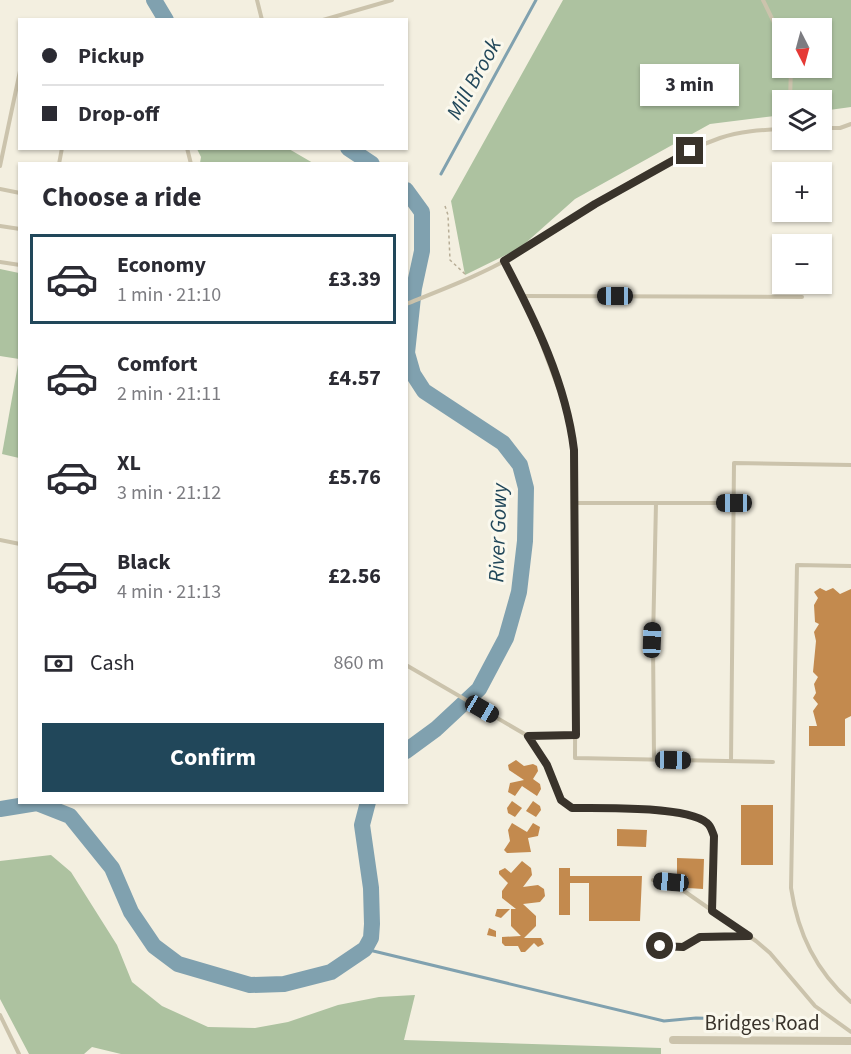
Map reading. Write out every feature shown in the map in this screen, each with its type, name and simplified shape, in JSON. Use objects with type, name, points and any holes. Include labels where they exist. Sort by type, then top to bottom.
[{"type":"street","name":"Bridges Road","points":[[673,1040],[851,1041]]},
{"type":"lane","points":[[257,0],[262,18]]},
{"type":"lane","points":[[330,18],[392,0]]},
{"type":"lane","points":[[763,0],[772,18]]},
{"type":"lane","points":[[0,166],[18,80]]},
{"type":"lane","points":[[832,128],[851,124]]},
{"type":"lane","points":[[408,303],[504,261],[595,204],[690,151],[721,138],[751,131],[772,130]]},
{"type":"lane","points":[[0,189],[18,193]]},
{"type":"lane","points":[[0,226],[18,229]]},
{"type":"lane","points":[[504,261],[522,296],[552,366],[571,422],[576,503],[575,758],[772,762]]},
{"type":"lane","points":[[0,262],[18,265]]},
{"type":"lane","points":[[522,296],[802,297]]},
{"type":"lane","points":[[731,761],[734,463],[851,465]]},
{"type":"lane","points":[[576,503],[734,503]]},
{"type":"lane","points":[[654,759],[652,640],[656,503]]},
{"type":"lane","points":[[0,540],[18,544]]},
{"type":"lane","points":[[851,566],[797,565],[791,888],[794,910],[808,950],[824,975],[851,1002]]},
{"type":"lane","points":[[408,666],[451,689],[528,736],[547,765],[561,800],[572,808],[656,811],[697,817],[709,825],[714,836],[712,911]]},
{"type":"lane","points":[[528,736],[576,735]]},
{"type":"lane","points":[[653,880],[671,882],[749,936],[770,953],[815,1006],[851,1032]]},
{"type":"lane","points":[[660,946],[683,947],[700,937],[749,936]]},
{"type":"lane","points":[[0,1016],[19,1054]]},
{"type":"path","points":[[445,206],[449,225],[450,260],[471,277]]},
{"type":"green space","points":[[563,0],[851,0],[851,107],[832,110],[832,90],[772,90],[772,116],[710,124],[575,199],[520,248],[465,275],[451,201]]},
{"type":"green space","points":[[198,150],[291,150],[311,162],[200,162],[201,157]]},
{"type":"green space","points":[[0,269],[18,273],[18,359],[0,356]]},
{"type":"green space","points":[[18,365],[18,458],[2,454]]},
{"type":"green space","points":[[51,855],[71,872],[117,945],[132,982],[162,1006],[208,1027],[255,1028],[288,1022],[338,1005],[379,997],[415,995],[404,1040],[661,1048],[661,1054],[121,1054],[92,1047],[84,1054],[29,1054],[0,999],[0,861]]},
{"type":"building","points":[[820,588],[826,591],[833,588],[840,594],[851,589],[851,716],[845,719],[845,746],[809,746],[809,726],[817,726],[813,711],[818,704],[813,698],[816,693],[814,684],[818,677],[813,672],[816,641],[814,632],[819,624],[815,622],[814,605],[818,598],[814,592]]},
{"type":"building","points":[[516,760],[524,766],[533,764],[537,766],[538,771],[533,779],[540,784],[541,789],[537,796],[522,786],[515,796],[508,792],[510,783],[524,780],[509,770],[508,765]]},
{"type":"building","points":[[512,801],[522,808],[515,817],[508,813],[507,808]]},
{"type":"building","points":[[533,801],[540,806],[541,810],[536,817],[526,811]]},
{"type":"building","points":[[741,805],[773,805],[773,865],[741,865]]},
{"type":"building","points":[[512,823],[527,832],[533,823],[540,827],[538,836],[528,838],[531,852],[507,853],[504,850],[510,841],[508,830]]},
{"type":"building","points":[[617,829],[647,830],[646,847],[617,846]]},
{"type":"building","points":[[677,858],[704,859],[703,889],[688,888],[688,877],[677,876]]},
{"type":"building","points":[[522,861],[531,868],[532,875],[523,887],[538,885],[544,889],[545,896],[540,902],[523,904],[536,916],[536,926],[524,938],[541,938],[544,944],[538,947],[534,943],[525,952],[521,952],[518,946],[505,946],[502,943],[502,937],[521,936],[511,926],[511,909],[516,909],[502,898],[502,891],[508,883],[499,874],[499,871],[505,868],[511,873]]},
{"type":"building","points":[[559,868],[570,868],[570,876],[642,876],[640,921],[589,921],[589,883],[570,883],[570,915],[559,915]]},
{"type":"building","points":[[497,909],[510,909],[501,918],[495,916]]},
{"type":"building","points":[[489,928],[496,931],[496,937],[487,935]]},
{"type":"waterway","name":"River Gowy","points":[[154,0],[165,18]]},
{"type":"waterway","name":"Mill Brook","points":[[441,174],[536,0]]},
{"type":"waterway","name":"River Gowy","points":[[351,150],[369,162]]},
{"type":"waterway","name":"River Gowy","points":[[408,193],[422,212],[422,251],[414,288],[408,344]]},
{"type":"waterway","name":"River Gowy","points":[[408,356],[413,374],[424,391],[503,443],[520,465],[526,488],[525,541],[519,592],[506,638],[479,689],[436,729],[408,750]]},
{"type":"waterway","name":"River Gowy","points":[[0,809],[31,804]]},
{"type":"waterway","name":"River Gowy","points":[[40,804],[70,816],[112,868],[131,912],[154,946],[178,964],[250,985],[284,984],[331,972],[365,949],[371,938],[372,924],[371,888],[362,825],[367,804]]},
{"type":"waterway","points":[[365,949],[664,1021],[696,1018],[814,1021]]},
{"type":"route","points":[[660,946],[683,947],[700,937],[749,936],[712,911],[714,836],[709,825],[697,817],[656,811],[572,808],[561,800],[547,765],[528,736],[576,735],[574,450],[571,422],[552,366],[529,310],[504,261],[595,204],[690,151]]}]
